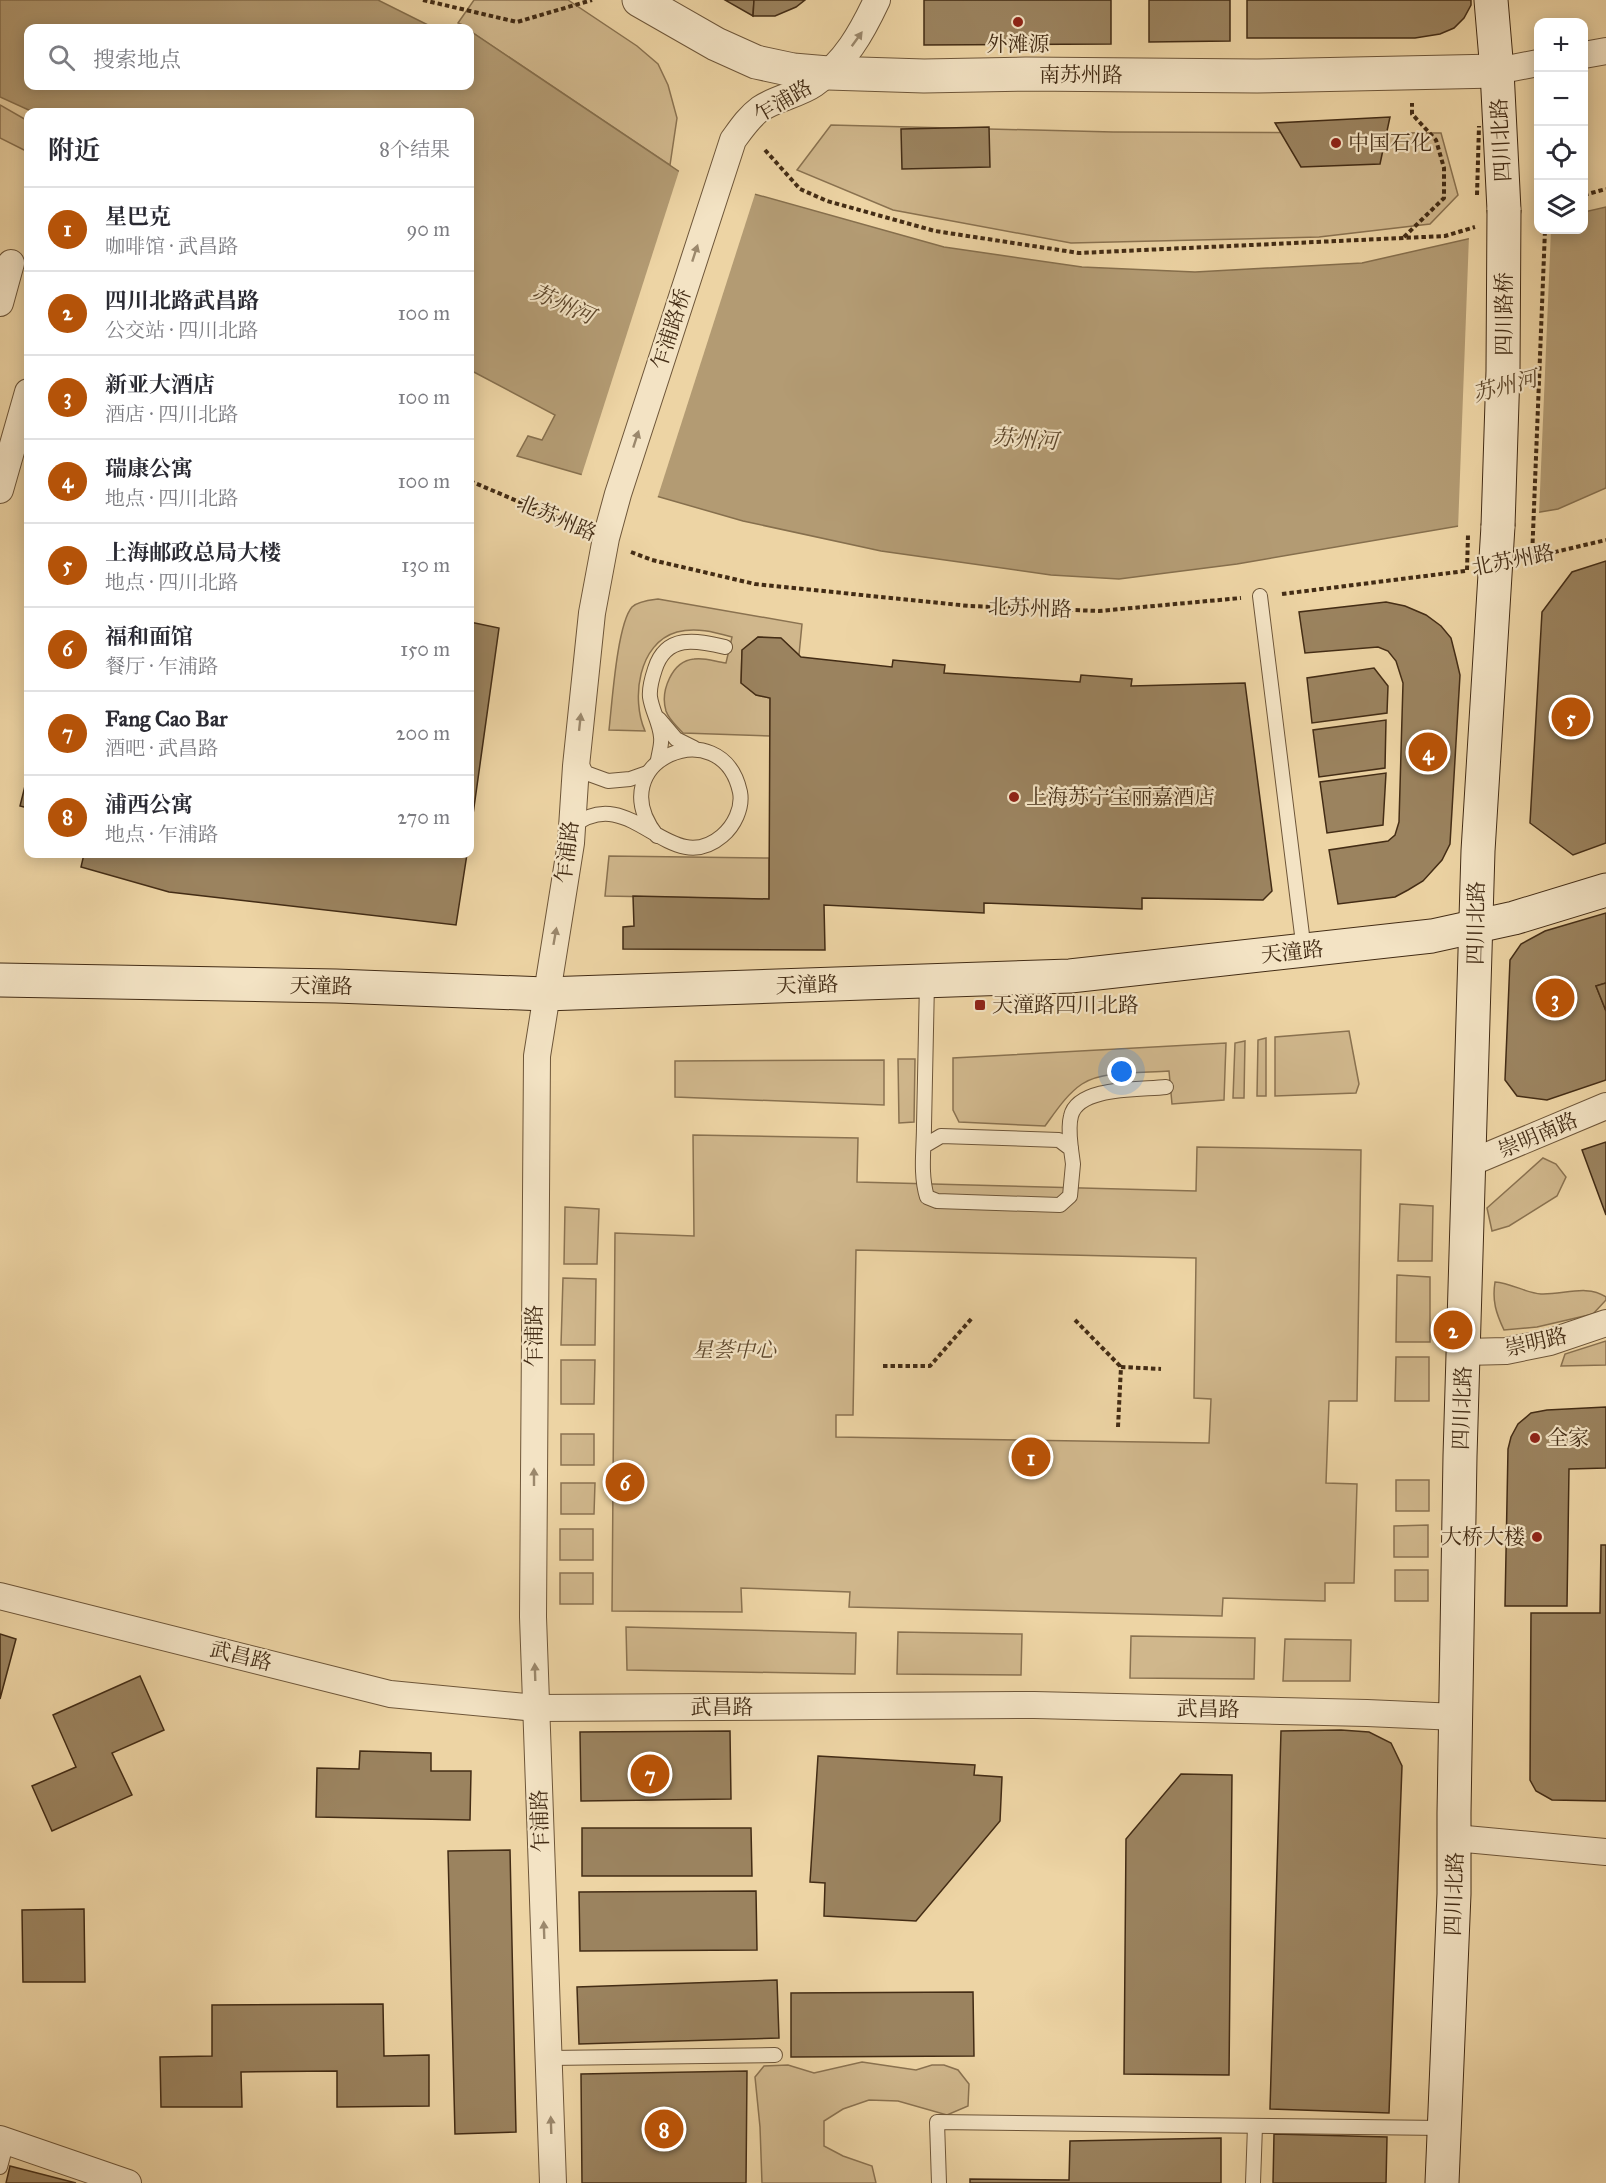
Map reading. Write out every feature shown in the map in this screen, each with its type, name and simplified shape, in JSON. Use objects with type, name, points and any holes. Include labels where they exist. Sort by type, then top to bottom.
[{"type":"main road","name":"南苏州路","points":[[639,0],[716,44],[756,62],[793,70],[828,73],[924,76],[1026,74],[1257,76],[1497,71]]},
{"type":"main road","name":"四川北路","points":[[1491,0],[1504,210]]},
{"type":"main road","name":"四川路桥","points":[[1498,526],[1503,371],[1504,210]]},
{"type":"main road","name":"四川北路","points":[[1442,2183],[1455,1838],[1460,1456],[1478,851],[1498,526]]},
{"type":"main road","name":"天潼路","points":[[0,980],[336,986],[545,994],[1070,976],[1402,940],[1476,927],[1606,890]]},
{"type":"street","name":"乍浦路","points":[[724,164],[733,140],[761,109],[813,85],[838,64],[862,33],[877,0]]},
{"type":"street","points":[[1588,54],[1606,51]]},
{"type":"street","name":"南苏州路","points":[[1497,71],[1534,64]]},
{"type":"street","name":"乍浦路桥","points":[[618,494],[724,164]]},
{"type":"street","points":[[0,303],[13,263]]},
{"type":"street","points":[[0,490],[24,406]]},
{"type":"street","name":"乍浦路","points":[[553,2183],[533,1617],[537,1056],[572,827],[592,614],[606,538],[618,494]]},
{"type":"street","name":"崇明南路","points":[[1470,1163],[1606,1106]]},
{"type":"street","name":"崇明路","points":[[1464,1352],[1506,1351],[1550,1342],[1606,1323]]},
{"type":"street","name":"武昌路","points":[[0,1596],[390,1694],[537,1708],[1034,1705],[1457,1717]]},
{"type":"street","points":[[1455,1838],[1606,1852]]},
{"type":"street","points":[[4,2140],[124,2182]]},
{"type":"lane","points":[[1260,596],[1304,951]]},
{"type":"lane","points":[[658,760],[662,738],[650,695],[651,681],[658,660],[668,649],[679,643],[697,640],[725,646]]},
{"type":"lane","points":[[572,827],[583,818],[601,814],[623,817],[637,822],[672,844],[688,848],[706,846],[721,837],[732,826],[741,796],[737,781],[729,767],[718,756],[676,739],[654,711]]},
{"type":"lane","points":[[657,836],[647,822],[641,806],[641,789],[647,773],[658,760],[672,752],[687,748],[696,749]]},
{"type":"lane","points":[[577,756],[586,772],[608,781],[630,779],[647,773]]},
{"type":"lane","points":[[927,982],[923,1184],[927,1197],[937,1201],[1060,1205],[1070,1196],[1071,1114]]},
{"type":"lane","points":[[1042,1140],[1060,1126],[1080,1101],[1092,1094],[1166,1087]]},
{"type":"lane","points":[[924,1126],[941,1136],[1059,1140],[1071,1149]]},
{"type":"lane","points":[[924,1146],[941,1136]]},
{"type":"lane","points":[[549,2058],[775,2055]]},
{"type":"lane","points":[[939,2183],[938,2122],[1444,2128]]},
{"type":"lane","points":[[1253,2183],[1255,2126]]},
{"type":"lane","points":[[0,2168],[4,2140]]},
{"type":"path","points":[[423,0],[517,22],[592,0]]},
{"type":"path","points":[[1404,237],[1444,198],[1444,168],[1436,140],[1412,114],[1412,97]]},
{"type":"path","points":[[1474,119],[1479,126]]},
{"type":"path","points":[[765,150],[800,189],[827,201],[935,231],[1068,251],[1090,252],[1445,236],[1476,226]]},
{"type":"path","points":[[1588,194],[1606,189]]},
{"type":"path","points":[[1532,558],[1545,234]]},
{"type":"path","name":"北苏州路","points":[[474,483],[606,538],[629,552],[652,560],[755,584],[969,606],[1099,611],[1260,596],[1496,566],[1606,540]]},
{"type":"path","points":[[883,1366],[930,1366],[972,1318]]},
{"type":"path","points":[[1075,1320],[1121,1367],[1161,1369]]},
{"type":"path","points":[[1119,1426],[1121,1367]]},
{"type":"green space","points":[[474,0],[568,0],[637,46],[658,64],[668,85],[677,118],[670,165],[474,34],[474,24],[458,23]]},
{"type":"green space","points":[[0,105],[24,119],[24,150],[0,138]]},
{"type":"green space","points":[[831,125],[1113,132],[1441,133],[1458,195],[1430,224],[1319,237],[1071,243],[893,210],[797,170]]},
{"type":"green space","points":[[658,599],[802,624],[799,655],[780,638],[758,637],[742,650],[741,683],[756,695],[770,698],[770,736],[683,733],[669,717],[665,703],[666,686],[680,665],[686,661],[698,659],[726,663],[732,637],[698,630],[677,632],[664,638],[646,660],[639,689],[641,718],[645,731],[609,730],[616,665],[622,630],[627,616],[635,605]]},
{"type":"green space","points":[[609,856],[769,858],[769,899],[605,896]]},
{"type":"green space","points":[[1349,1031],[1359,1084],[1356,1093],[1275,1096],[1275,1037]]},
{"type":"green space","points":[[1266,1038],[1266,1096],[1257,1096],[1258,1040]]},
{"type":"green space","points":[[1245,1041],[1244,1098],[1233,1098],[1235,1043]]},
{"type":"green space","points":[[1226,1043],[1224,1100],[1172,1104],[1169,1071],[1136,1072],[1101,1076],[1082,1084],[1062,1103],[1045,1126],[959,1122],[953,1110],[953,1058]]},
{"type":"green space","points":[[898,1059],[915,1059],[914,1122],[899,1123]]},
{"type":"green space","points":[[884,1060],[884,1105],[675,1097],[675,1061]]},
{"type":"green space","name":"星荟中心","points":[[693,1135],[858,1138],[857,1182],[1196,1191],[1197,1147],[1361,1150],[1357,1401],[1329,1401],[1326,1483],[1357,1484],[1354,1583],[1325,1583],[1325,1601],[1223,1598],[1222,1616],[849,1607],[850,1592],[741,1588],[742,1612],[612,1611],[615,1233],[694,1236]],"holes":[[[856,1250],[1196,1258],[1194,1398],[1211,1399],[1209,1443],[836,1437],[836,1415],[853,1415]]]},
{"type":"green space","points":[[1543,1158],[1556,1164],[1566,1177],[1557,1196],[1509,1226],[1492,1231],[1487,1208]]},
{"type":"green space","points":[[1400,1204],[1433,1206],[1432,1261],[1398,1261]]},
{"type":"green space","points":[[565,1207],[599,1209],[597,1264],[564,1264]]},
{"type":"green space","points":[[1397,1275],[1430,1277],[1430,1342],[1396,1342]]},
{"type":"green space","points":[[563,1278],[596,1279],[595,1345],[561,1345]]},
{"type":"green space","points":[[1495,1282],[1541,1294],[1591,1291],[1606,1297],[1606,1300],[1593,1314],[1537,1327],[1504,1330],[1495,1307]]},
{"type":"green space","points":[[1606,1341],[1606,1365],[1561,1366],[1565,1354]]},
{"type":"green space","points":[[1396,1357],[1429,1357],[1429,1401],[1395,1401]]},
{"type":"green space","points":[[561,1360],[595,1360],[594,1404],[561,1404]]},
{"type":"green space","points":[[561,1434],[594,1434],[594,1465],[561,1465]]},
{"type":"green space","points":[[1396,1480],[1429,1480],[1429,1511],[1396,1511]]},
{"type":"green space","points":[[561,1483],[595,1483],[594,1514],[561,1514]]},
{"type":"green space","points":[[1428,1525],[1428,1557],[1394,1557],[1394,1526]]},
{"type":"green space","points":[[560,1529],[593,1529],[593,1560],[560,1560]]},
{"type":"green space","points":[[1395,1570],[1428,1570],[1428,1601],[1395,1601]]},
{"type":"green space","points":[[560,1573],[593,1573],[593,1604],[560,1604]]},
{"type":"green space","points":[[626,1627],[856,1633],[855,1674],[627,1670]]},
{"type":"green space","points":[[898,1632],[1022,1634],[1021,1675],[897,1674]]},
{"type":"green space","points":[[1131,1636],[1255,1638],[1254,1679],[1130,1678]]},
{"type":"green space","points":[[1285,1639],[1351,1640],[1350,1681],[1283,1681]]},
{"type":"green space","points":[[862,2062],[916,2070],[932,2065],[944,2065],[958,2070],[969,2084],[968,2106],[947,2115],[898,2101],[869,2100],[843,2109],[824,2121],[824,2146],[843,2156],[872,2166],[876,2183],[762,2183],[755,2077],[764,2066],[788,2065],[814,2073]]},
{"type":"water","name":"苏州河","points":[[0,0],[378,0],[426,24],[24,24],[24,90],[474,90],[474,34],[683,174],[944,247],[1082,267],[1195,272],[1362,263],[1534,224],[1534,234],[1588,234],[1588,211],[1606,207],[1606,488],[1558,509],[1237,564],[1119,579],[1051,575],[881,551],[743,521],[517,456],[528,436],[542,440],[555,415],[474,372],[474,108],[24,108],[0,97]]},
{"type":"pier","points":[[680,168],[756,191],[657,499],[581,477]]},
{"type":"pier","points":[[1534,221],[1534,234],[1551,234],[1539,515],[1458,529],[1469,236]]},
{"type":"building","points":[[725,0],[754,0],[753,16]]},
{"type":"building","points":[[754,0],[805,0],[796,7],[775,16],[753,16]]},
{"type":"building","name":"外滩源","points":[[924,0],[1111,0],[1111,44],[924,45]]},
{"type":"building","points":[[1149,0],[1230,0],[1230,41],[1149,42]]},
{"type":"building","points":[[1247,0],[1471,0],[1471,5],[1464,18],[1454,28],[1440,34],[1415,38],[1247,38]]},
{"type":"building","name":"中国石化","points":[[1390,117],[1380,164],[1301,167],[1275,123]]},
{"type":"building","points":[[989,127],[990,167],[902,169],[901,129]]},
{"type":"building","points":[[1606,561],[1606,843],[1573,855],[1530,823],[1542,612],[1572,572]]},
{"type":"building","points":[[1386,602],[1405,606],[1426,615],[1441,626],[1451,638],[1460,675],[1450,844],[1442,860],[1423,881],[1395,897],[1338,904],[1329,850],[1388,841],[1395,835],[1399,822],[1403,683],[1396,661],[1388,651],[1378,647],[1305,653],[1299,612]]},
{"type":"building","points":[[474,623],[499,628],[474,807]]},
{"type":"building","name":"上海苏宁宝丽嘉酒店","points":[[758,637],[781,638],[801,657],[892,667],[893,660],[945,665],[944,673],[1080,682],[1081,675],[1132,679],[1131,686],[1245,683],[1272,891],[1263,900],[1142,898],[1142,909],[984,903],[984,913],[824,905],[825,950],[623,949],[623,927],[634,926],[633,896],[769,899],[770,698],[756,695],[741,683],[742,650]]},
{"type":"building","points":[[1374,668],[1388,686],[1387,713],[1312,723],[1307,678]]},
{"type":"building","points":[[1386,720],[1385,768],[1319,777],[1313,730]]},
{"type":"building","points":[[1386,773],[1383,825],[1327,833],[1320,782]]},
{"type":"building","points":[[24,790],[24,807],[20,806]]},
{"type":"building","points":[[83,858],[466,858],[456,925],[169,892],[81,867]]},
{"type":"building","points":[[1606,913],[1606,983],[1596,986],[1606,1011],[1606,1080],[1547,1100],[1517,1096],[1505,1080],[1510,960],[1521,944],[1545,931]]},
{"type":"building","points":[[1606,983],[1606,1011],[1596,986]]},
{"type":"building","points":[[1606,1142],[1606,1215],[1582,1150]]},
{"type":"building","name":"大桥大楼","points":[[1606,1407],[1606,1468],[1569,1469],[1567,1606],[1505,1606],[1508,1449],[1511,1437],[1518,1424],[1531,1413]]},
{"type":"building","points":[[1601,1545],[1606,1545],[1606,1801],[1552,1800],[1536,1791],[1530,1780],[1531,1613],[1600,1613]]},
{"type":"building","points":[[0,1634],[16,1639],[0,1699]]},
{"type":"building","points":[[140,1676],[164,1730],[112,1753],[132,1795],[52,1831],[32,1786],[76,1767],[53,1715]]},
{"type":"building","points":[[730,1731],[731,1799],[581,1801],[580,1732]]},
{"type":"building","points":[[1281,1731],[1369,1732],[1391,1743],[1402,1766],[1389,2113],[1270,2109]]},
{"type":"building","points":[[360,1751],[431,1753],[431,1771],[471,1771],[470,1820],[316,1817],[317,1768],[359,1769]]},
{"type":"building","points":[[818,1756],[975,1765],[974,1775],[1002,1777],[1000,1821],[916,1921],[824,1916],[825,1883],[810,1882]]},
{"type":"building","points":[[1181,1774],[1232,1775],[1229,2075],[1124,2074],[1126,1839]]},
{"type":"building","points":[[582,1828],[751,1828],[752,1876],[582,1876]]},
{"type":"building","points":[[510,1850],[516,2132],[455,2134],[448,1851]]},
{"type":"building","points":[[756,1891],[757,1950],[580,1951],[579,1892]]},
{"type":"building","points":[[84,1909],[85,1982],[23,1982],[22,1910]]},
{"type":"building","points":[[777,1980],[779,2038],[579,2044],[577,1987]]},
{"type":"building","points":[[973,1992],[974,2056],[791,2057],[791,1993]]},
{"type":"building","points":[[383,2004],[384,2056],[429,2055],[429,2106],[337,2107],[337,2071],[241,2072],[242,2107],[161,2107],[160,2057],[212,2056],[212,2005]]},
{"type":"building","points":[[747,2071],[746,2183],[582,2183],[581,2074]]},
{"type":"building","points":[[1274,2134],[1387,2137],[1386,2183],[1273,2183]]},
{"type":"building","points":[[1221,2138],[1221,2183],[970,2183],[970,2179],[1069,2180],[1070,2141]]},
{"type":"building","points":[[10,2166],[76,2183],[6,2183]]},
{"type":"place","name":"外滩源","points":[[1018,22]]},
{"type":"place","name":"中国石化","points":[[1336,143]]},
{"type":"place","name":"上海邮政总局大楼","points":[[1571,717]]},
{"type":"place","name":"瑞康公寓","points":[[1428,752]]},
{"type":"place","name":"上海苏宁宝丽嘉酒店","points":[[1014,797]]},
{"type":"place","name":"新亚大酒店","points":[[1555,998]]},
{"type":"place","name":"天潼路四川北路","points":[[980,1005]]},
{"type":"place","name":"四川北路武昌路","points":[[1453,1330]]},
{"type":"place","name":"全家","points":[[1535,1438]]},
{"type":"place","name":"星巴克","points":[[1031,1457]]},
{"type":"place","name":"福和面馆","points":[[625,1482]]},
{"type":"place","name":"大桥大楼","points":[[1537,1537]]},
{"type":"place","name":"Fang Cao Bar","points":[[650,1774]]},
{"type":"place","name":"浦西公寓","points":[[664,2129]]}]
